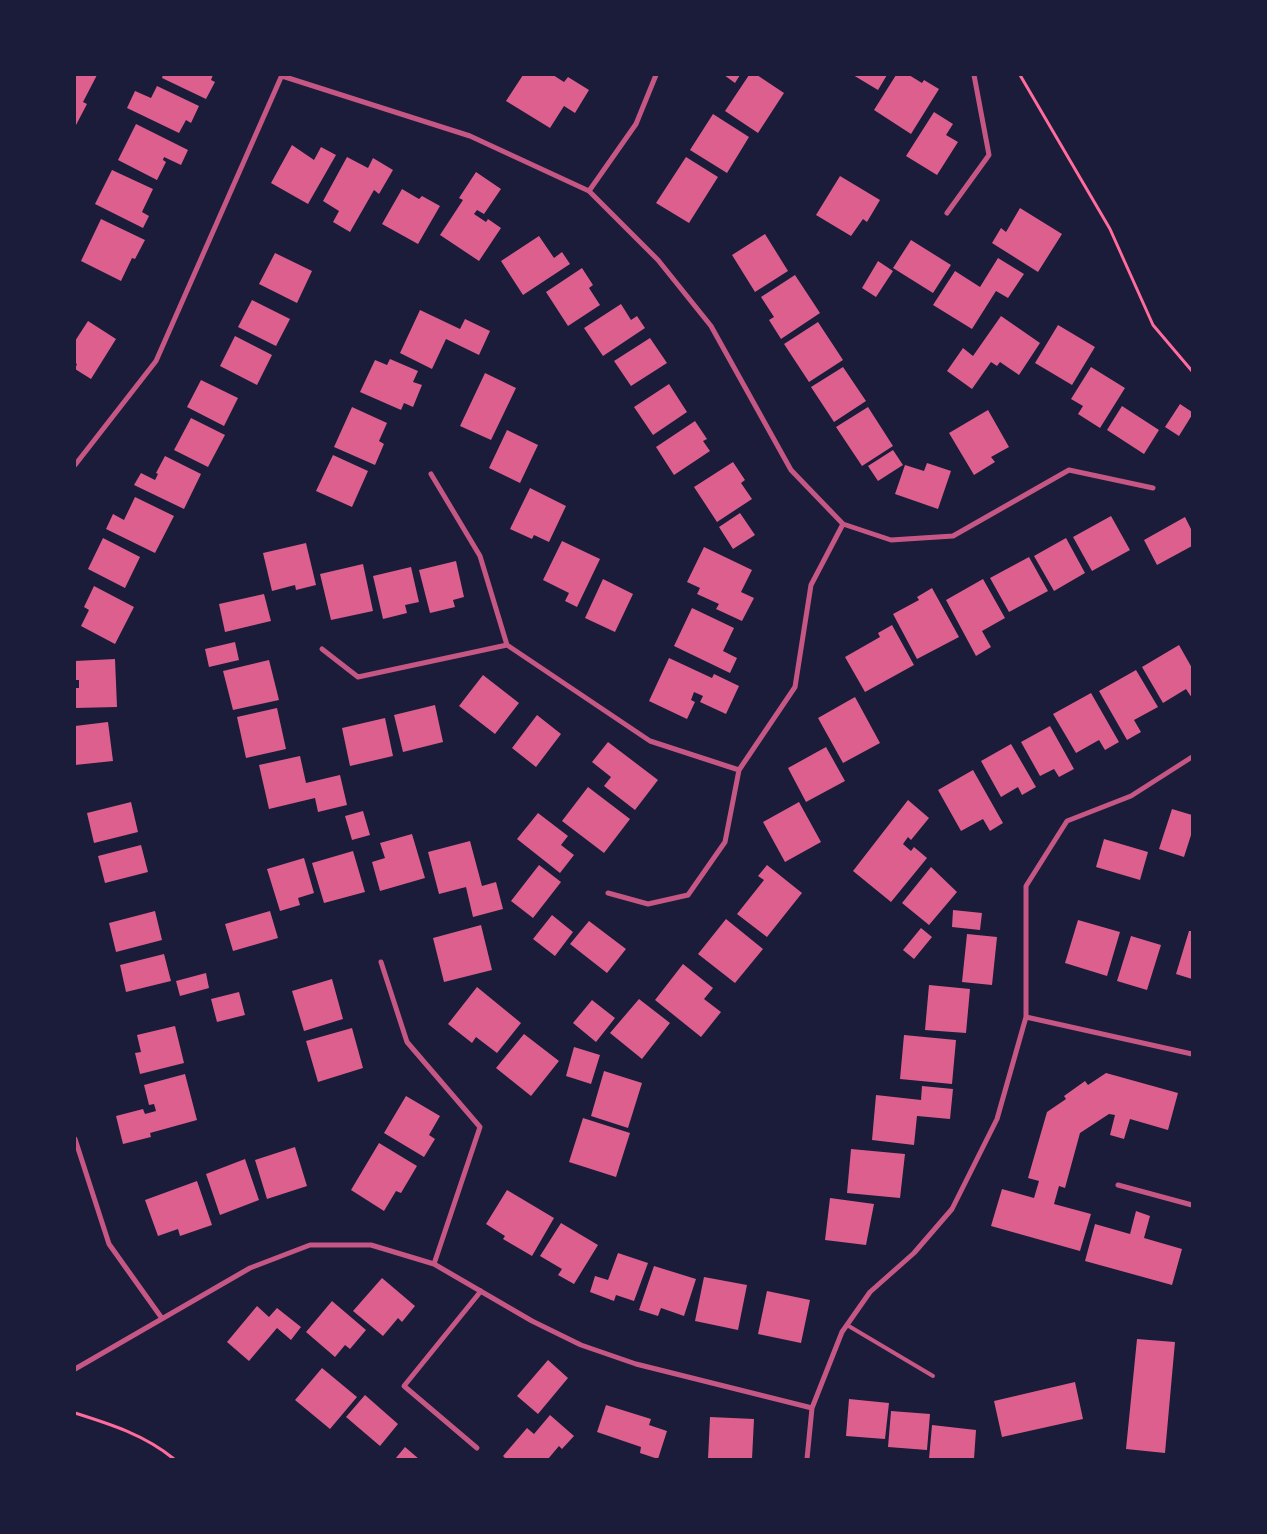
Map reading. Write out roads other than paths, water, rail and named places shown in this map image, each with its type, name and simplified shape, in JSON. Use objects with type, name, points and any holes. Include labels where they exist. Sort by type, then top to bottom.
[{"type":"street","points":[[590,190],[636,124],[656,75]]},
{"type":"street","points":[[947,213],[989,156],[974,75]]},
{"type":"street","points":[[76,461],[156,361],[282,76],[470,136],[590,190],[658,260],[711,326],[791,470],[844,524],[891,540],[953,536],[1069,470],[1153,488]]},
{"type":"street","points":[[431,474],[480,556],[507,645],[650,741],[739,770]]},
{"type":"street","points":[[608,893],[648,904],[688,895],[726,842],[739,770],[795,687],[811,585],[844,524]]},
{"type":"street","points":[[322,648],[358,677],[507,645]]},
{"type":"street","points":[[807,1459],[812,1408],[842,1332],[870,1292],[914,1253],[952,1208],[996,1119],[1026,1017],[1026,886],[1067,821],[1131,796],[1192,757]]},
{"type":"street","points":[[381,962],[407,1042],[480,1128],[434,1264]]},
{"type":"street","points":[[1026,1017],[1192,1054]]},
{"type":"street","points":[[75,1139],[109,1244],[161,1317]]},
{"type":"street","points":[[1118,1185],[1192,1205]]},
{"type":"street","points":[[75,1369],[161,1317],[250,1268],[310,1245],[371,1245],[434,1264],[532,1321],[581,1345],[636,1364],[812,1408]]},
{"type":"street","points":[[477,1448],[404,1386],[481,1290]]},
{"type":"lane","points":[[847,1325],[933,1376]]}]
